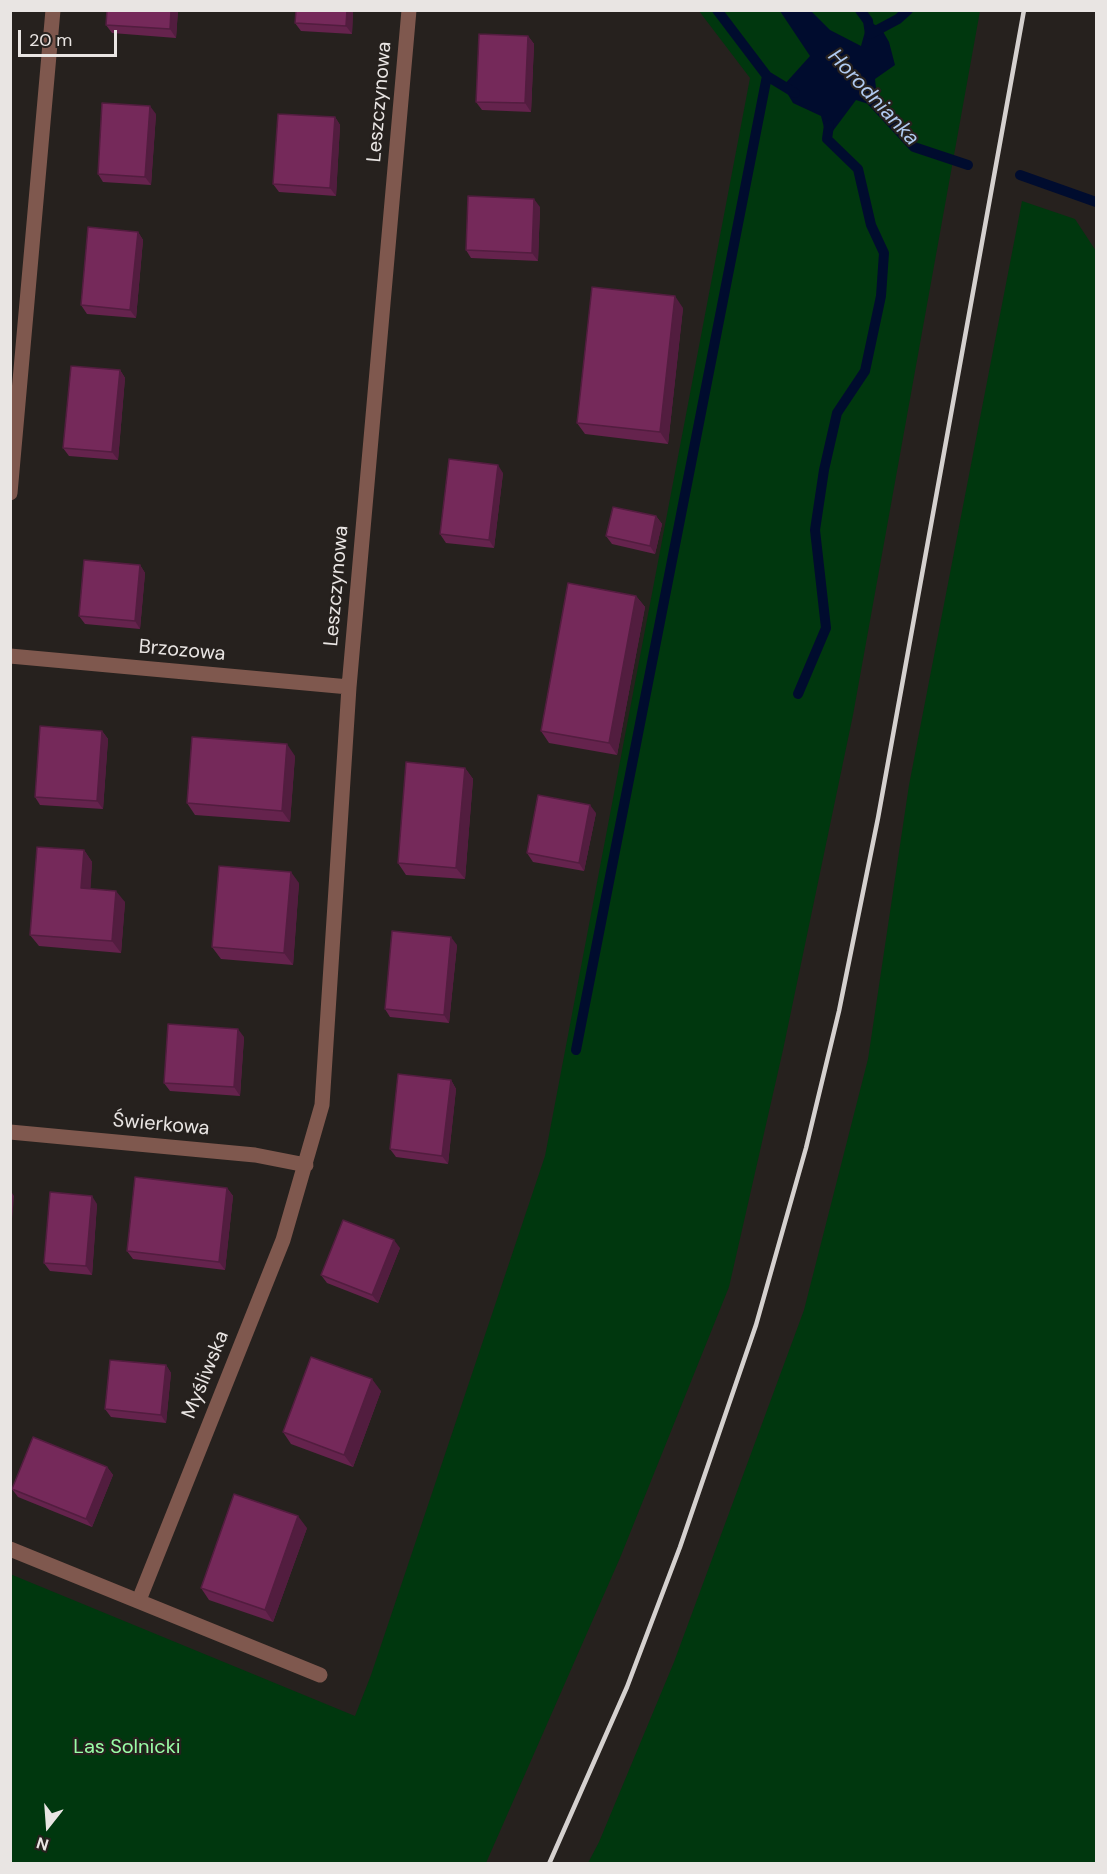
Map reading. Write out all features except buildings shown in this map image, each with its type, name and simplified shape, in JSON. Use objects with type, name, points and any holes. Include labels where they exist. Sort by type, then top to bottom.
[{"type":"street","points":[[10,493],[18,312],[53,10]]},
{"type":"street","name":"Leszczynowa","points":[[306,1165],[322,1106],[349,687],[409,10]]},
{"type":"street","name":"Brzozowa","points":[[10,656],[349,687]]},
{"type":"street","name":"Świerkowa","points":[[10,1132],[255,1155],[306,1165]]},
{"type":"street","name":"Myśliwska","points":[[139,1600],[283,1240],[306,1165]]},
{"type":"street","points":[[10,1549],[320,1675]]},
{"type":"green space","name":"Las Solnicki","points":[[699,11],[980,11],[853,715],[783,1050],[729,1287],[620,1558],[486,1863],[11,1863],[10,1574],[355,1716],[371,1675],[545,1156],[750,78]]},
{"type":"green space","points":[[1022,201],[1075,219],[1096,251],[1096,1863],[588,1863],[599,1842],[674,1662],[804,1310],[868,1059],[909,785]]},
{"type":"water","points":[[780,11],[811,11],[830,30],[861,46],[868,21],[881,28],[889,42],[895,65],[875,79],[878,107],[856,100],[827,139],[821,116],[793,103],[783,86],[810,56]]},
{"type":"waterway","points":[[717,10],[767,76],[795,93]]},
{"type":"waterway","points":[[860,10],[868,21],[870,34]]},
{"type":"waterway","points":[[870,34],[898,19],[908,10]]},
{"type":"waterway","points":[[576,1050],[767,76]]},
{"type":"waterway","name":"Horodnianka","points":[[868,97],[914,147],[968,165]]},
{"type":"waterway","points":[[798,694],[826,628],[815,530],[824,470],[837,413],[865,371],[881,296],[884,253],[871,225],[858,169],[827,139],[829,125]]},
{"type":"waterway","name":"Horodnianka","points":[[1020,175],[1096,202]]},
{"type":"railway","points":[[549,1864],[627,1687],[680,1547],[756,1325],[806,1148],[839,1011],[878,818],[1024,10]]}]
